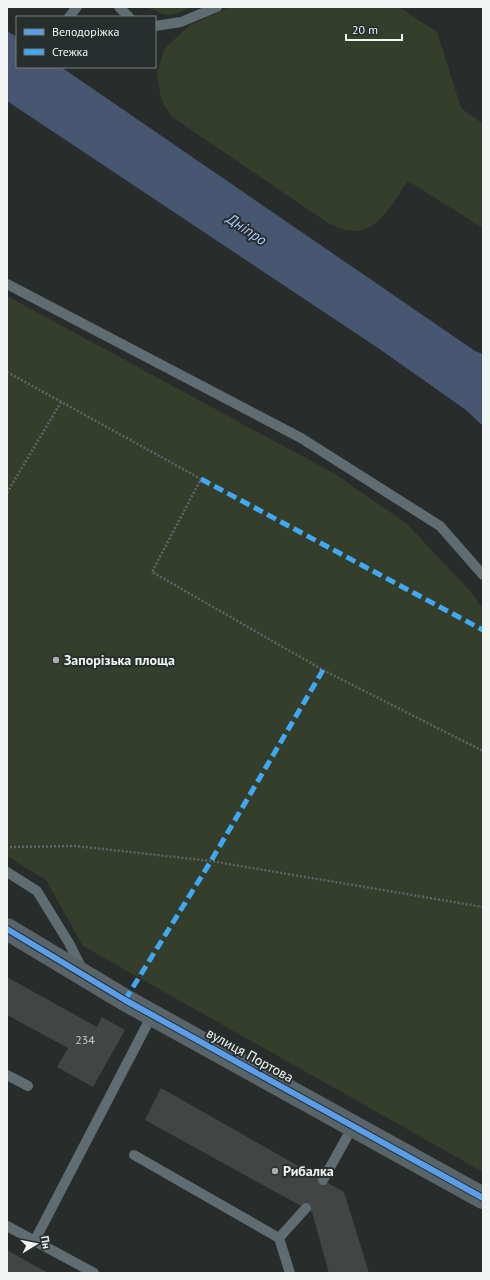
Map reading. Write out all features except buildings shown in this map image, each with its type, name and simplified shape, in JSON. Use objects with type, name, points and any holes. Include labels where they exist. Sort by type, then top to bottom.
[{"type":"street","name":"вулиця Портова","points":[[7,929],[87,978],[152,1015],[483,1198]]},
{"type":"lane","points":[[69,16],[77,7]]},
{"type":"lane","points":[[119,7],[128,16]]},
{"type":"lane","points":[[156,26],[181,22],[217,7]]},
{"type":"lane","points":[[7,284],[301,438],[440,526],[483,575]]},
{"type":"lane","points":[[7,872],[37,891],[69,943],[87,978]]},
{"type":"lane","points":[[35,1240],[152,1015]]},
{"type":"lane","points":[[7,1076],[28,1086]]},
{"type":"lane","points":[[323,1180],[353,1126]]},
{"type":"lane","points":[[134,1154],[279,1238],[290,1273]]},
{"type":"lane","points":[[279,1238],[306,1208]]},
{"type":"lane","points":[[7,1226],[94,1273]]},
{"type":"path","points":[[7,372],[202,479],[152,572],[322,670],[483,751]]},
{"type":"path","points":[[7,493],[61,402]]},
{"type":"path","points":[[10,847],[76,846],[211,861],[483,907]]},
{"type":"green space","points":[[147,7],[192,7],[170,15],[160,13]]},
{"type":"green space","points":[[230,7],[399,7],[437,32],[461,108],[483,124],[483,228],[408,181],[392,205],[378,221],[362,230],[349,231],[343,229],[328,223],[171,116],[161,99],[157,73],[164,49],[189,26]]},
{"type":"green space","points":[[7,296],[335,474],[407,524],[471,592],[483,609],[483,1172],[83,946],[46,880],[7,856]]},
{"type":"water","name":"Дніпро","points":[[7,31],[16,36],[16,68],[62,68],[475,351],[483,354],[483,426],[466,410],[378,348],[7,101]]},
{"type":"marked path","points":[[201,479],[483,630]]},
{"type":"marked path","points":[[125,1000],[211,861],[323,670]]},
{"type":"cycle path","points":[[7,929],[125,1000],[483,1198]]},
{"type":"place","name":"Запорізька площа","points":[[56,660]]},
{"type":"place","name":"Рибалка","points":[[275,1171]]}]
